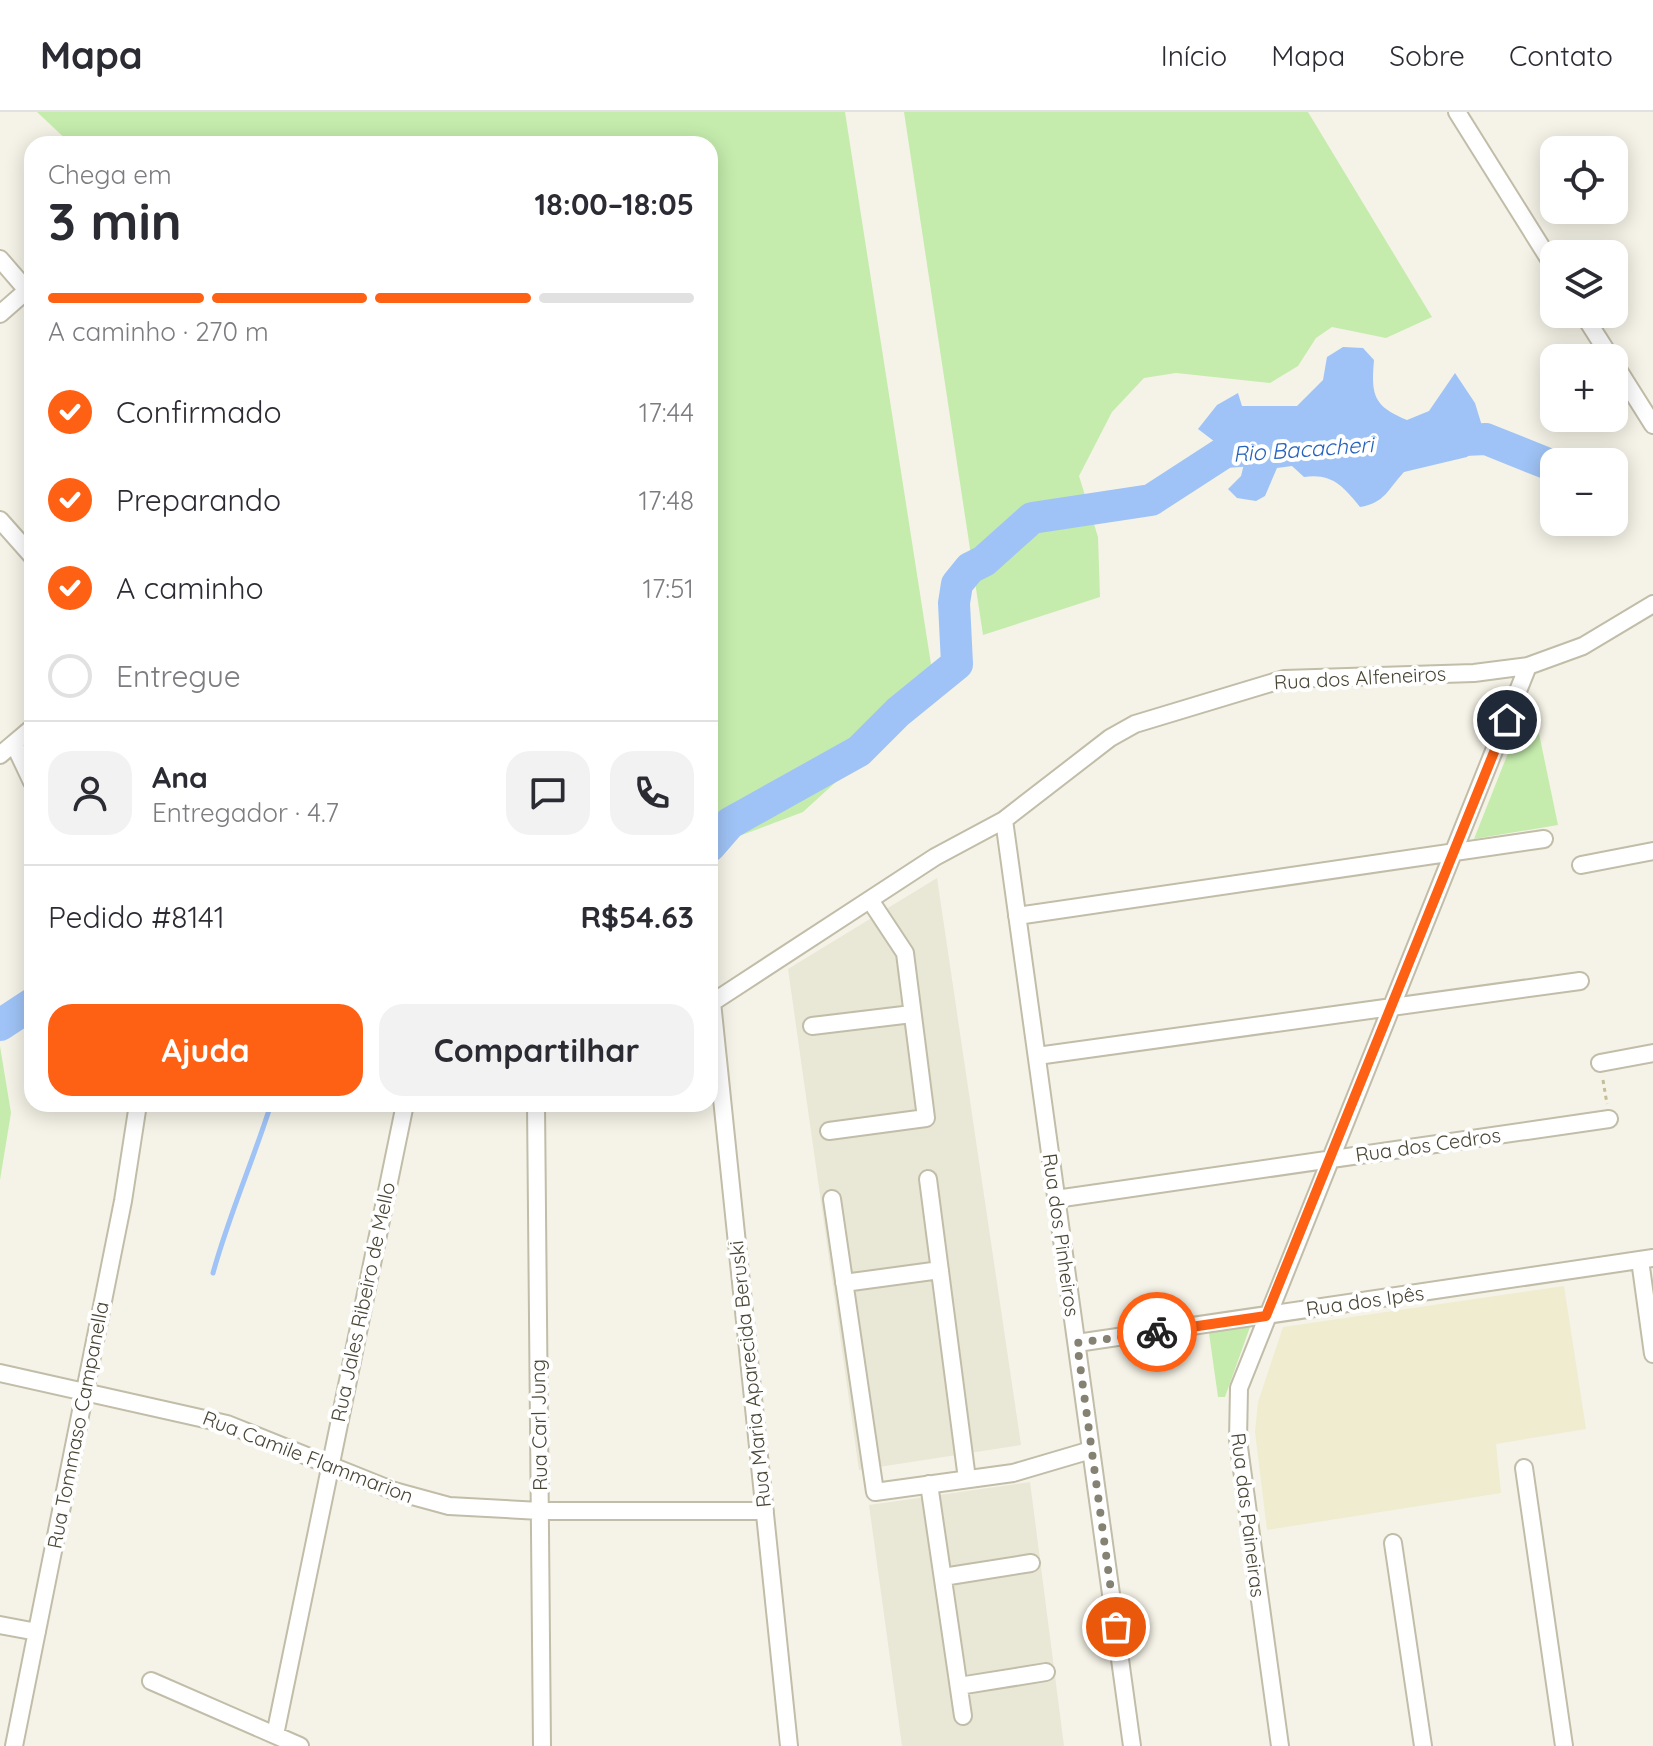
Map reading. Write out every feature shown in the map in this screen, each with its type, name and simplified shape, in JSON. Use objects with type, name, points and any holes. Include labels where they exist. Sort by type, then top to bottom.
[{"type":"street","points":[[1457,112],[1540,245]]},
{"type":"street","points":[[0,259],[24,285]]},
{"type":"street","points":[[0,314],[24,296]]},
{"type":"street","points":[[1628,385],[1653,425]]},
{"type":"street","points":[[0,520],[24,547]]},
{"type":"street","name":"Rua dos Alfeneiros","points":[[718,998],[935,857],[1004,820],[1122,730],[1266,683],[1303,677],[1474,673],[1528,666],[1583,646],[1653,604]]},
{"type":"street","name":"Rua das Paineiras","points":[[1280,1746],[1236,1415],[1247,1362],[1528,666]]},
{"type":"street","points":[[0,755],[24,735]]},
{"type":"street","points":[[14,744],[24,765]]},
{"type":"street","name":"Rua dos Pinheiros","points":[[1004,820],[1132,1746]]},
{"type":"street","points":[[1017,916],[1544,839]]},
{"type":"street","points":[[1581,865],[1653,851]]},
{"type":"street","points":[[829,1131],[926,1118],[905,953],[870,900]]},
{"type":"street","points":[[1037,1056],[1580,981]]},
{"type":"street","points":[[812,1026],[912,1014]]},
{"type":"street","points":[[1600,1063],[1653,1053]]},
{"type":"street","name":"Rua Maria Aparecida Beruski","points":[[718,1069],[789,1746]]},
{"type":"street","name":"Rua Tommaso Campanella","points":[[14,1746],[123,1201],[137,1112]]},
{"type":"street","name":"Rua Jales Ribeiro de Mello","points":[[275,1735],[403,1112]]},
{"type":"street","name":"Rua Carl Jung","points":[[536,1112],[542,1746]]},
{"type":"street","name":"Rua dos Cedros","points":[[1056,1199],[1609,1119]]},
{"type":"street","points":[[928,1179],[967,1479]]},
{"type":"street","points":[[832,1199],[875,1492],[1013,1473],[1091,1450]]},
{"type":"street","points":[[1646,1259],[1653,1354]]},
{"type":"street","name":"Rua dos Ipês","points":[[1077,1343],[1646,1259]]},
{"type":"street","points":[[844,1283],[940,1270]]},
{"type":"street","name":"Rua Camile Flammarion","points":[[0,1373],[227,1424],[423,1500],[449,1506],[540,1511],[765,1511]]},
{"type":"street","points":[[1524,1468],[1564,1746]]},
{"type":"street","points":[[929,1484],[963,1716]]},
{"type":"street","points":[[1393,1543],[1423,1746]]},
{"type":"street","points":[[943,1577],[1031,1563]]},
{"type":"street","points":[[0,1625],[37,1632]]},
{"type":"street","points":[[959,1686],[1046,1672]]},
{"type":"street","points":[[151,1681],[300,1746]]},
{"type":"path","points":[[1600,1063],[1609,1119]]},
{"type":"shaded area","points":[[937,878],[1021,1445],[859,1470],[788,969]]},
{"type":"shaded area","points":[[1564,1286],[1586,1429],[1496,1444],[1501,1493],[1267,1530],[1255,1432],[1258,1402],[1283,1327]]},
{"type":"shaded area","points":[[1030,1482],[1064,1746],[902,1746],[869,1505]]},
{"type":"green space","points":[[37,112],[845,112],[933,677],[895,728],[803,812],[718,844],[718,136],[62,136]]},
{"type":"green space","points":[[904,112],[1308,112],[1432,317],[1386,338],[1332,327],[1316,338],[1298,366],[1270,383],[1176,373],[1144,378],[1112,412],[1079,476],[1098,537],[1100,597],[983,635]]},
{"type":"green space","points":[[1531,695],[1558,825],[1474,839]]},
{"type":"green space","points":[[0,1046],[11,1113],[0,1180]]},
{"type":"green space","points":[[1250,1327],[1225,1397],[1218,1397],[1209,1333]]},
{"type":"water","points":[[1343,347],[1363,348],[1374,360],[1373,382],[1377,398],[1387,410],[1407,420],[1429,411],[1455,373],[1475,403],[1486,439],[1467,457],[1404,472],[1375,502],[1360,507],[1330,479],[1304,477],[1292,466],[1277,468],[1265,496],[1256,501],[1237,498],[1228,489],[1241,476],[1244,464],[1198,429],[1217,405],[1238,393],[1242,406],[1297,406],[1323,380],[1327,357]]},
{"type":"waterway","name":"Rio Bacacheri","points":[[1443,441],[1486,439],[1540,461]]},
{"type":"waterway","name":"Rio Bacacheri","points":[[718,837],[730,823],[859,751],[898,712],[957,664],[954,603],[957,584],[970,568],[984,561],[1032,518],[1151,500],[1225,452],[1269,449]]},
{"type":"waterway","name":"Rio Bacacheri","points":[[0,1025],[24,1009]]},
{"type":"waterway","points":[[213,1273],[268,1112]]},
{"type":"way so far","points":[[1116,1627],[1077,1343],[1157,1332]]},
{"type":"route","points":[[1157,1332],[1266,1316],[1507,720]]}]
